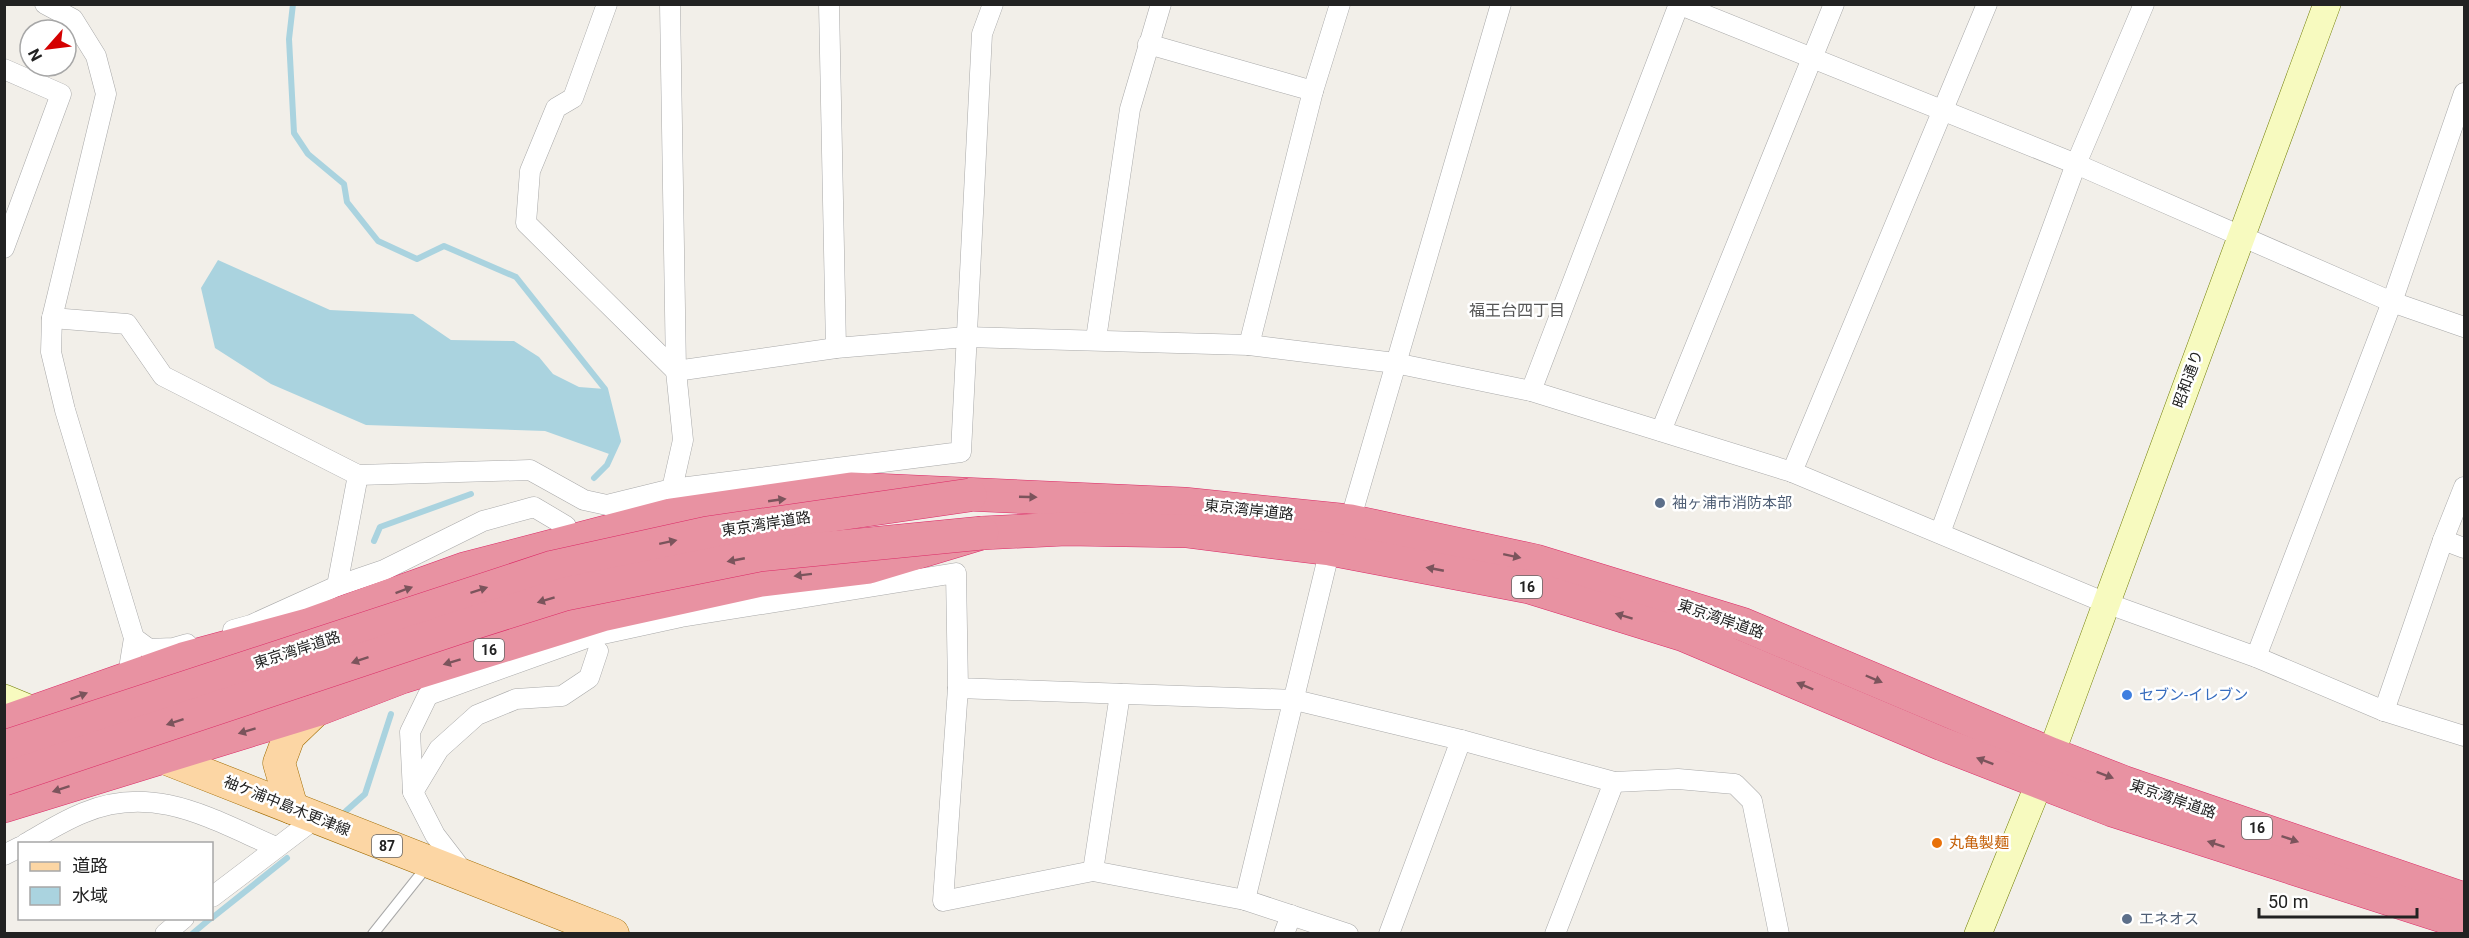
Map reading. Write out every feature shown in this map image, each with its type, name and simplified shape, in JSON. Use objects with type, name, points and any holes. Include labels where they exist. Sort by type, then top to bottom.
[{"type":"highway","name":"16","points":[[4,722],[38,712],[183,659],[308,625],[464,569],[671,515],[851,489],[970,495]]},
{"type":"highway","name":"東京湾岸道路","points":[[4,747],[553,567],[707,533],[970,495],[1184,504],[1350,521],[1536,561],[1742,624],[2045,768],[2112,810],[2464,923]]},
{"type":"highway","name":"東京湾岸道路","points":[[4,779],[565,594],[759,555],[982,533],[1066,529],[1186,531],[1330,549],[1529,587],[1684,634],[1942,744],[2045,768],[2123,782],[2464,899]]},
{"type":"highway","name":"16","points":[[4,807],[149,752],[316,710],[402,677],[602,615],[761,580],[869,567],[982,533]]},
{"type":"main road","points":[[304,813],[279,763],[289,736],[316,710]]},
{"type":"main road","name":"87","points":[[38,712],[149,752]]},
{"type":"main road","name":"袖ケ浦中島木更津線","points":[[149,752],[613,933]]},
{"type":"street","points":[[45,4],[73,19],[96,56],[106,93],[52,318],[51,352],[62,398],[134,638],[126,678],[126,716],[149,752]]},
{"type":"street","points":[[607,4],[573,98],[556,108],[530,171],[526,223],[676,372]]},
{"type":"street","points":[[670,4],[676,372],[683,440],[672,489]]},
{"type":"street","points":[[829,4],[836,348]]},
{"type":"street","points":[[52,318],[127,324],[162,376],[358,475],[530,470],[584,501],[607,504],[672,489],[961,452],[982,34],[993,4]]},
{"type":"street","points":[[1096,339],[1130,109],[1161,4]]},
{"type":"street","points":[[1249,345],[1313,92],[1340,4]]},
{"type":"street","points":[[1350,521],[1501,4]]},
{"type":"street","points":[[1661,431],[1834,4]]},
{"type":"street","points":[[1792,472],[1987,4]]},
{"type":"street","points":[[1941,533],[2076,164],[2144,4]]},
{"type":"street","name":"昭和通り","points":[[1979,933],[2045,768],[2327,4]]},
{"type":"street","points":[[1531,391],[1679,5],[2076,164],[2392,302],[2464,327]]},
{"type":"street","points":[[1148,44],[1313,92]]},
{"type":"street","points":[[4,69],[61,94],[4,248]]},
{"type":"street","points":[[2256,657],[2392,302],[2464,93]]},
{"type":"street","points":[[676,372],[836,348],[966,337],[1249,345],[1395,363],[1531,391],[1792,472],[2106,603],[2256,657],[2384,711],[2464,735]]},
{"type":"street","points":[[337,586],[358,475]]},
{"type":"street","points":[[2384,711],[2443,540],[2464,487]]},
{"type":"street","points":[[134,638],[149,650],[173,648],[251,625],[337,586],[384,570],[483,521],[534,507],[566,526]]},
{"type":"street","points":[[2443,540],[2464,548]]},
{"type":"street","points":[[1245,900],[1330,549]]},
{"type":"street","points":[[468,878],[435,835],[413,792],[410,732],[428,695],[589,637],[681,616],[956,573],[958,688],[943,901],[1093,871],[1245,900],[1288,924],[1348,933]]},
{"type":"street","points":[[413,792],[439,749],[477,716],[516,699],[562,696],[589,678],[598,651]]},
{"type":"street","points":[[958,688],[1295,700],[1461,740],[1614,782],[1678,779],[1735,784],[1752,801],[1779,933]]},
{"type":"street","points":[[1093,871],[1120,694]]},
{"type":"street","points":[[4,698],[38,712]]},
{"type":"street","points":[[1389,933],[1461,740]]},
{"type":"street","points":[[1555,933],[1614,782]]},
{"type":"street","points":[[28,842],[82,813],[112,803],[146,800],[184,807],[276,847]]},
{"type":"street","points":[[213,896],[276,847],[304,813]]},
{"type":"street","points":[[4,855],[18,848]]},
{"type":"street","points":[[165,933],[181,920]]},
{"type":"lane","points":[[373,933],[430,863]]},
{"type":"water","points":[[218,260],[330,310],[413,314],[451,340],[514,341],[539,357],[553,374],[579,387],[605,389],[618,441],[612,455],[545,431],[366,425],[271,384],[215,348],[201,288]]},
{"type":"waterway","points":[[293,4],[289,39],[294,133],[308,154],[344,184],[347,202],[378,241],[417,259],[444,246],[516,277],[605,389],[618,441],[607,465],[594,478]]},
{"type":"waterway","points":[[374,541],[380,527],[471,494]]},
{"type":"waterway","points":[[346,811],[365,794],[391,714]]},
{"type":"waterway","points":[[213,917],[287,858]]},
{"type":"waterway","points":[[192,934],[209,920]]},
{"type":"place","name":"袖ヶ浦市消防本部","points":[[1660,503]]},
{"type":"place","name":"セブン-イレブン","points":[[2127,695]]},
{"type":"place","name":"丸亀製麺","points":[[1937,843]]},
{"type":"place","name":"エネオス","points":[[2127,919]]},
{"type":"district","name":"福王台四丁目","points":[[1517,310]]}]
